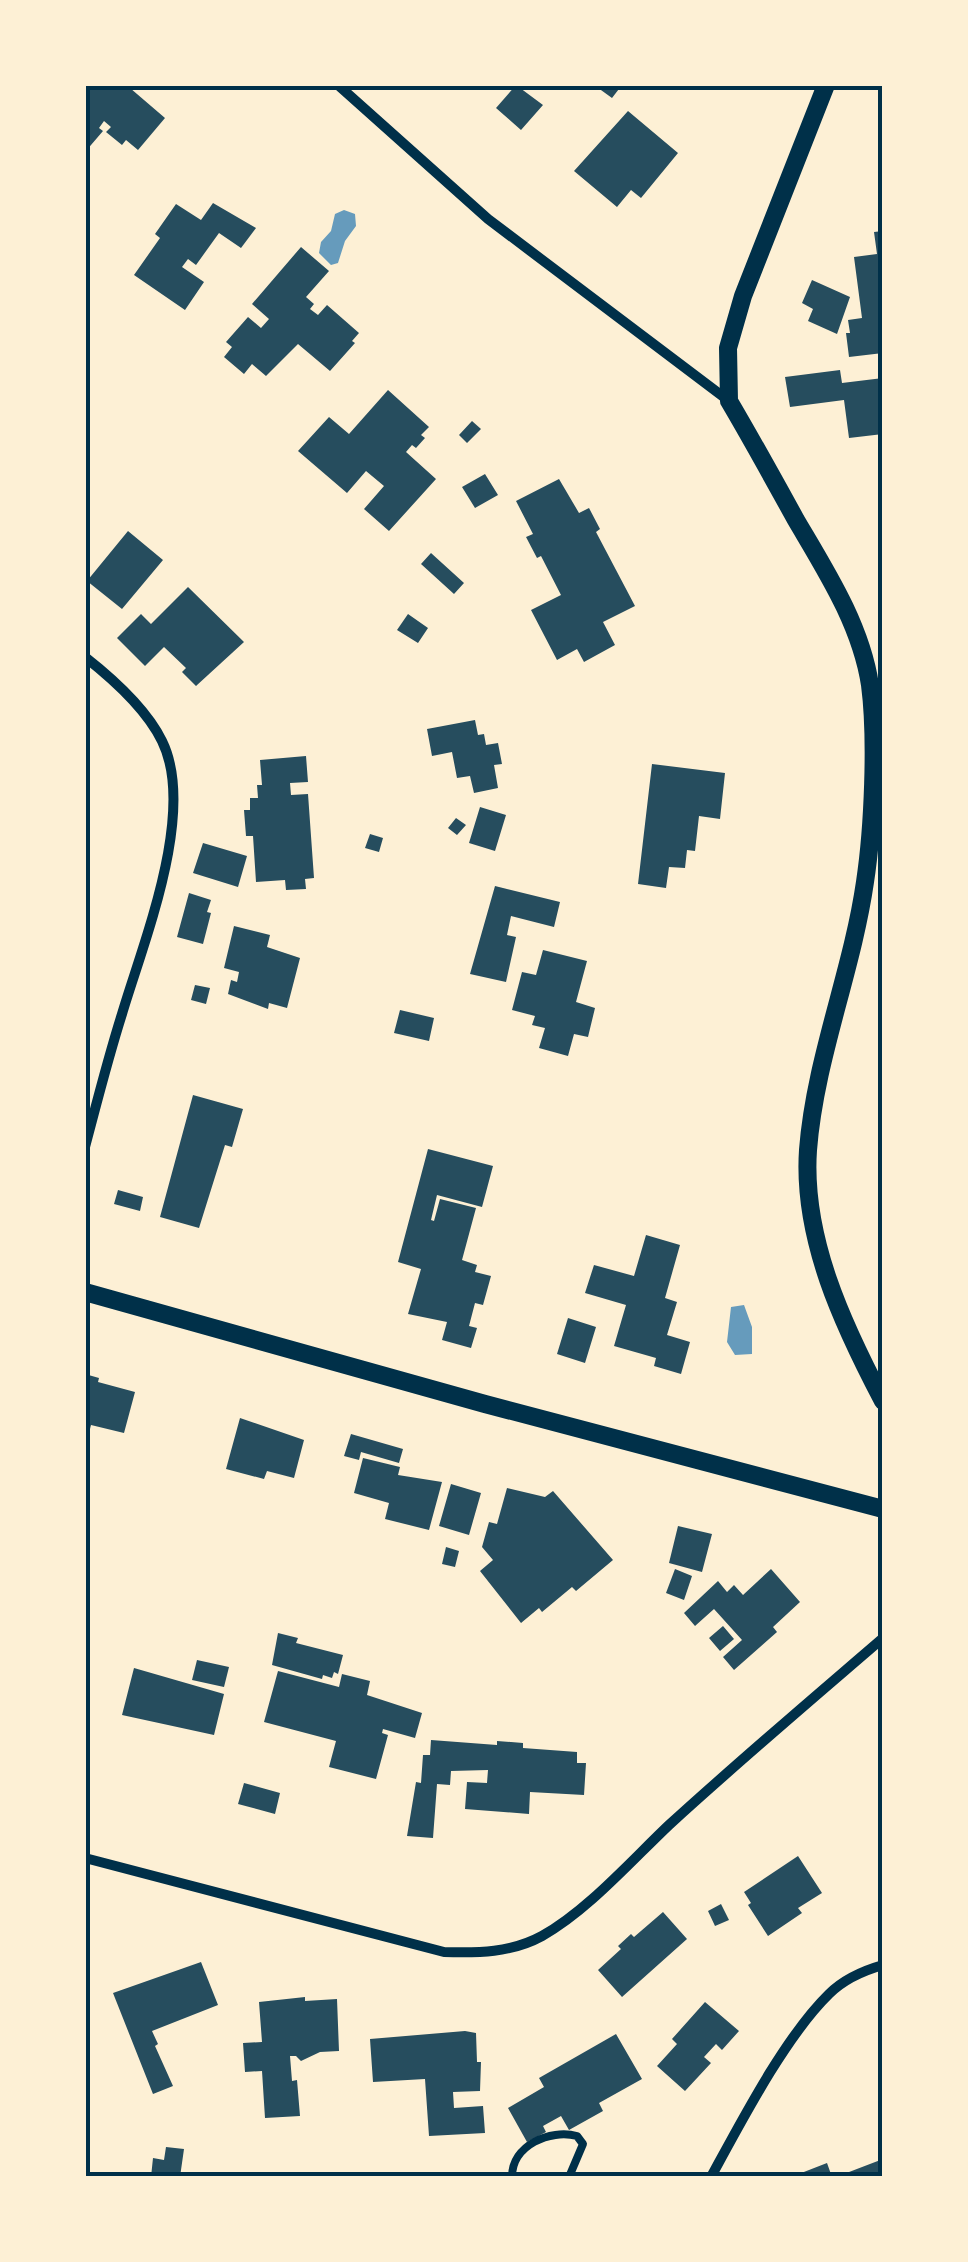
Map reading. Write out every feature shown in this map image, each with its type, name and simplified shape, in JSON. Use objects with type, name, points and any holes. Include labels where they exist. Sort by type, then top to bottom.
[{"type":"street","points":[[338,85],[488,219],[729,401],[831,577],[854,630],[870,683],[872,768],[865,882],[822,1064],[808,1151],[812,1212],[821,1256],[850,1339],[883,1401]]},
{"type":"street","points":[[729,401],[728,348],[743,296],[826,85]]},
{"type":"street","points":[[85,657],[140,709],[163,742],[172,784],[173,821],[163,878],[85,1147]]},
{"type":"street","points":[[85,1292],[484,1404],[883,1509]]},
{"type":"street","points":[[85,1858],[444,1952],[482,1953],[512,1948],[542,1936],[574,1912],[734,1766],[883,1638]]},
{"type":"street","points":[[711,2177],[798,2030],[830,1992],[857,1973],[883,1965]]},
{"type":"lane","points":[[512,2177],[512,2168],[524,2150],[559,2133],[578,2136],[583,2144],[569,2177]]},
{"type":"water","points":[[344,210],[355,214],[356,226],[345,241],[338,263],[331,265],[319,253],[321,242],[331,231],[335,214]]},
{"type":"water","points":[[744,1305],[752,1327],[752,1354],[735,1355],[727,1342],[731,1307]]},
{"type":"building","points":[[85,85],[133,85],[130,88],[165,118],[138,150],[126,140],[122,145],[106,132],[111,127],[104,121],[99,128],[103,131],[85,152],[85,114],[89,109],[85,105]]},
{"type":"building","points":[[516,85],[543,105],[521,130],[496,108]]},
{"type":"building","points":[[594,85],[622,85],[612,98]]},
{"type":"building","points":[[628,111],[678,153],[641,198],[631,190],[617,207],[574,171]]},
{"type":"building","points":[[213,203],[256,228],[241,248],[219,233],[196,265],[188,259],[182,267],[204,282],[185,310],[134,275],[160,238],[155,234],[176,204],[201,220]]},
{"type":"building","points":[[883,231],[883,353],[849,357],[848,320],[862,318],[854,257],[877,254],[874,232]]},
{"type":"building","points":[[301,247],[329,271],[306,297],[314,304],[310,309],[318,315],[327,305],[359,333],[352,341],[355,343],[330,371],[298,344],[266,376],[252,364],[244,374],[224,357],[232,347],[226,342],[248,317],[261,328],[269,319],[252,304]]},
{"type":"building","points":[[812,280],[850,297],[837,334],[808,321],[813,309],[802,303]]},
{"type":"building","points":[[840,370],[842,383],[883,378],[883,434],[849,438],[844,400],[790,407],[785,377]]},
{"type":"building","points":[[388,390],[429,427],[416,448],[412,445],[406,452],[436,479],[389,531],[364,509],[384,486],[366,471],[347,493],[298,451],[329,417],[349,434]]},
{"type":"building","points":[[472,421],[481,429],[467,443],[459,435]]},
{"type":"building","points":[[485,474],[498,495],[475,508],[462,487]]},
{"type":"building","points":[[559,479],[579,513],[589,508],[600,529],[596,532],[635,606],[603,622],[615,645],[584,662],[577,649],[557,660],[531,610],[561,595],[541,556],[537,558],[526,537],[533,534],[516,501]]},
{"type":"building","points":[[128,531],[163,560],[122,609],[87,581]]},
{"type":"building","points":[[431,553],[464,583],[454,594],[421,564]]},
{"type":"building","points":[[188,587],[244,642],[196,686],[182,672],[186,668],[164,647],[145,666],[117,638],[141,614],[151,624]]},
{"type":"building","points":[[408,614],[428,628],[418,643],[397,630]]},
{"type":"building","points":[[475,720],[478,735],[484,734],[486,745],[498,743],[502,764],[494,765],[498,788],[474,793],[470,776],[457,778],[452,752],[432,756],[427,729]]},
{"type":"building","points":[[306,756],[308,782],[290,783],[291,795],[308,794],[314,878],[305,879],[306,889],[286,890],[285,880],[256,882],[253,836],[246,836],[244,810],[250,810],[250,798],[258,798],[257,785],[262,785],[260,760]]},
{"type":"building","points":[[652,764],[725,773],[720,819],[699,816],[695,851],[687,850],[685,868],[669,867],[666,888],[638,884]]},
{"type":"building","points":[[480,807],[506,815],[495,851],[469,843]]},
{"type":"building","points":[[456,818],[466,825],[457,835],[448,828]]},
{"type":"building","points":[[370,834],[383,838],[379,852],[365,848]]},
{"type":"building","points":[[203,843],[247,856],[238,887],[193,873]]},
{"type":"building","points":[[495,886],[560,902],[554,927],[511,916],[507,935],[516,937],[506,982],[470,974]]},
{"type":"building","points":[[189,893],[211,900],[203,944],[177,937]]},
{"type":"building","points":[[234,926],[270,935],[267,947],[300,958],[287,1008],[269,1003],[268,1009],[228,994],[231,980],[237,982],[239,972],[224,968]]},
{"type":"building","points":[[543,950],[587,961],[576,1002],[595,1008],[588,1037],[574,1034],[568,1056],[539,1048],[545,1028],[532,1025],[535,1016],[512,1010],[522,972],[536,975]]},
{"type":"building","points":[[195,985],[210,988],[206,1004],[191,1000]]},
{"type":"building","points":[[400,1010],[434,1018],[429,1041],[394,1033]]},
{"type":"building","points":[[193,1095],[243,1109],[232,1147],[225,1145],[199,1228],[160,1217]]},
{"type":"building","points":[[428,1149],[493,1166],[482,1207],[437,1195],[431,1220],[434,1221],[440,1199],[476,1208],[462,1260],[477,1265],[475,1272],[491,1276],[483,1305],[475,1303],[469,1326],[477,1328],[471,1348],[442,1340],[447,1322],[408,1314],[421,1269],[398,1262]]},
{"type":"building","points":[[118,1190],[143,1197],[140,1211],[114,1204]]},
{"type":"building","points":[[646,1235],[680,1245],[665,1298],[677,1302],[667,1335],[690,1342],[681,1374],[654,1366],[656,1358],[614,1346],[626,1305],[585,1293],[594,1265],[634,1276]]},
{"type":"building","points":[[568,1318],[596,1327],[585,1363],[557,1354]]},
{"type":"building","points":[[85,1374],[99,1378],[98,1382],[135,1392],[124,1433],[91,1425],[89,1433],[85,1432]]},
{"type":"building","points":[[240,1418],[304,1440],[294,1478],[267,1471],[264,1479],[226,1469]]},
{"type":"building","points":[[351,1434],[403,1449],[399,1463],[361,1452],[359,1460],[344,1456]]},
{"type":"building","points":[[363,1458],[400,1467],[398,1475],[442,1482],[429,1530],[385,1519],[389,1503],[354,1493]]},
{"type":"building","points":[[451,1484],[481,1493],[469,1535],[439,1526]]},
{"type":"building","points":[[507,1488],[545,1497],[553,1491],[613,1560],[576,1591],[572,1587],[542,1612],[539,1608],[521,1623],[480,1571],[493,1560],[482,1547],[489,1522],[497,1524]]},
{"type":"building","points":[[678,1526],[712,1534],[702,1572],[669,1563]]},
{"type":"building","points":[[446,1547],[459,1551],[455,1567],[442,1564]]},
{"type":"building","points":[[675,1569],[692,1576],[684,1600],[666,1593]]},
{"type":"building","points":[[771,1569],[800,1602],[773,1627],[777,1632],[734,1670],[723,1657],[742,1640],[714,1609],[695,1626],[684,1613],[718,1581],[727,1592],[734,1585],[743,1595]]},
{"type":"building","points":[[723,1626],[734,1639],[720,1651],[709,1638]]},
{"type":"building","points":[[278,1633],[298,1638],[296,1643],[343,1655],[338,1674],[334,1672],[332,1678],[323,1675],[322,1679],[272,1665]]},
{"type":"building","points":[[197,1660],[229,1667],[224,1687],[192,1680]]},
{"type":"building","points":[[134,1668],[224,1694],[214,1735],[122,1715]]},
{"type":"building","points":[[278,1671],[339,1687],[342,1674],[370,1681],[367,1695],[422,1713],[415,1738],[383,1729],[382,1733],[388,1735],[376,1779],[329,1767],[336,1741],[264,1722]]},
{"type":"building","points":[[431,1740],[523,1743],[523,1748],[577,1752],[577,1763],[586,1763],[584,1795],[530,1792],[529,1814],[465,1809],[467,1782],[487,1783],[488,1770],[451,1771],[450,1785],[437,1784],[433,1838],[407,1836],[416,1782],[421,1783],[423,1755],[430,1755]]},
{"type":"building","points":[[244,1783],[280,1793],[275,1814],[238,1804]]},
{"type":"building","points":[[798,1856],[822,1893],[798,1908],[802,1913],[768,1936],[744,1892]]},
{"type":"building","points":[[721,1904],[729,1920],[715,1926],[708,1911]]},
{"type":"building","points":[[663,1912],[687,1939],[622,1997],[598,1970],[631,1934],[634,1937]]},
{"type":"building","points":[[201,1962],[218,2005],[152,2031],[173,2086],[153,2094],[113,1993]]},
{"type":"building","points":[[305,1997],[305,2001],[337,1999],[339,2051],[320,2052],[301,2061],[290,2056],[300,2116],[265,2118],[262,2071],[245,2072],[243,2043],[262,2042],[259,2002]]},
{"type":"building","points":[[705,2002],[739,2031],[722,2050],[716,2044],[704,2057],[711,2063],[685,2091],[657,2066],[677,2044],[672,2039]]},
{"type":"building","points":[[476,2033],[480,2091],[453,2092],[454,2108],[483,2106],[485,2133],[429,2136],[425,2079],[373,2082],[370,2039]]},
{"type":"building","points":[[616,2034],[642,2079],[599,2103],[603,2111],[569,2130],[561,2116],[543,2126],[546,2132],[527,2142],[508,2108],[544,2087],[539,2078]]},
{"type":"building","points":[[166,2147],[184,2149],[180,2177],[151,2177],[153,2158],[164,2160]]},
{"type":"building","points":[[883,2159],[883,2177],[836,2177]]},
{"type":"building","points":[[827,2163],[832,2177],[791,2177]]}]
